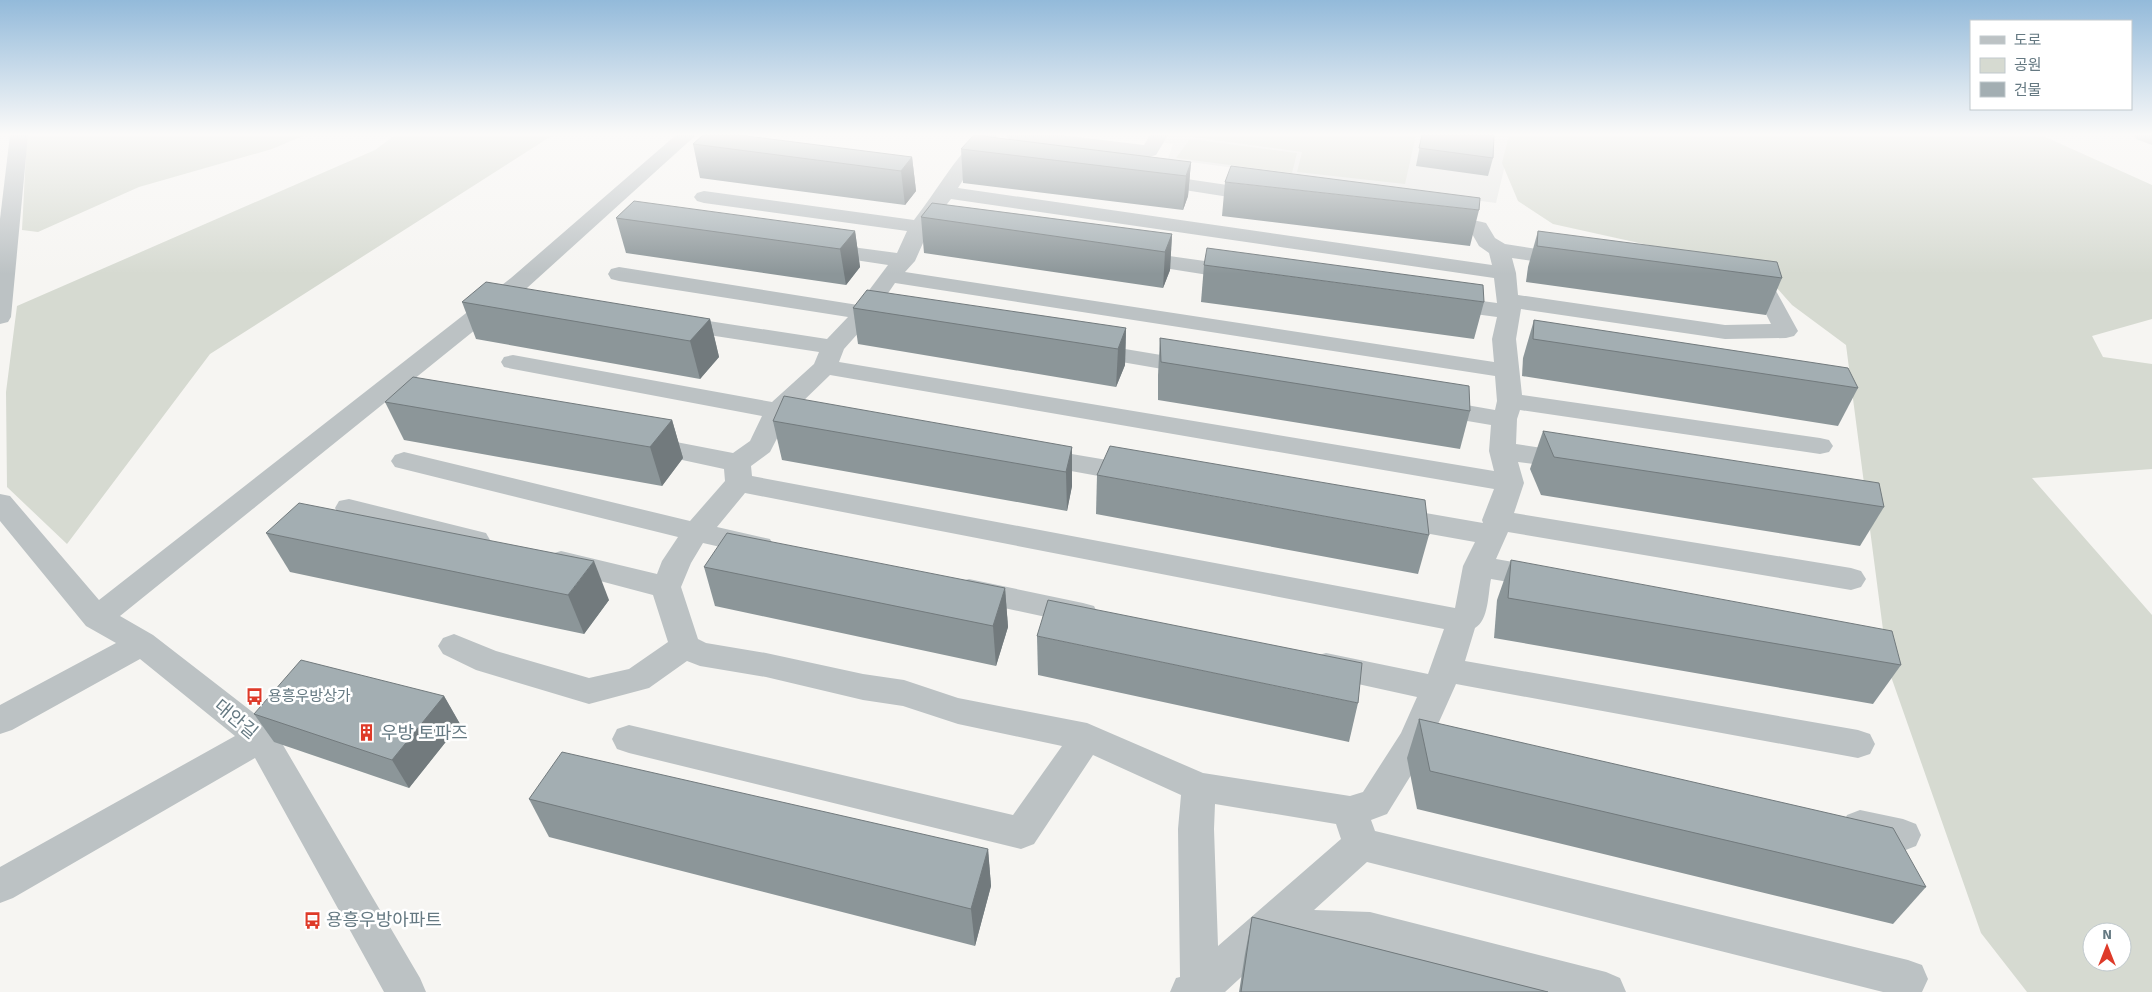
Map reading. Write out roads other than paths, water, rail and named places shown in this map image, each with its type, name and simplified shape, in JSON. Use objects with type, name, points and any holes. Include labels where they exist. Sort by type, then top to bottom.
[{"type":"street","points":[[1,305],[14,181]]},
{"type":"street","points":[[97,618],[519,282],[634,181]]},
{"type":"street","points":[[955,181],[920,226],[897,268],[864,313],[829,357],[777,412],[761,446],[738,473],[677,562],[666,587],[685,646],[700,654],[766,665],[863,687],[904,693],[958,711],[1087,737],[1199,787],[1908,979]]},
{"type":"street","points":[[1143,181],[1206,209],[1508,302],[1588,262]]},
{"type":"street","points":[[946,192],[1206,209],[1278,198]]},
{"type":"street","points":[[704,197],[979,235]]},
{"type":"street","points":[[1195,990],[1266,927],[1428,744],[1442,679],[1462,621],[1469,617],[1478,566],[1495,527],[1510,483],[1502,451],[1507,397],[1508,302],[1479,227],[1422,219]]},
{"type":"street","points":[[807,247],[897,268],[1507,397],[1820,446]]},
{"type":"street","points":[[1117,255],[1264,276]]},
{"type":"street","points":[[618,274],[913,321]]},
{"type":"street","points":[[1421,300],[1508,302],[1725,332],[1786,331],[1767,294],[1716,280]]},
{"type":"street","points":[[658,320],[829,357],[1510,483]]},
{"type":"street","points":[[1071,347],[1218,371]]},
{"type":"street","points":[[513,362],[836,422]]},
{"type":"street","points":[[1405,402],[1507,397]]},
{"type":"street","points":[[620,440],[738,473],[1462,621]]},
{"type":"street","points":[[1502,451],[1601,464]]},
{"type":"street","points":[[1012,452],[1159,478]]},
{"type":"street","points":[[404,461],[696,532],[784,550]]},
{"type":"street","name":"대안길","points":[[0,503],[97,618],[142,643],[261,738],[406,992]]},
{"type":"street","points":[[349,508],[503,547]]},
{"type":"street","points":[[1365,513],[1495,527],[1851,579]]},
{"type":"street","points":[[532,554],[666,587]]},
{"type":"street","points":[[1478,566],[1565,580]]},
{"type":"street","points":[[940,584],[1105,618]]},
{"type":"street","points":[[0,721],[142,643]]},
{"type":"street","points":[[454,646],[504,666],[589,691],[638,679],[685,646]]},
{"type":"street","points":[[1300,660],[1442,679],[1858,744]]},
{"type":"street","points":[[629,739],[1021,833],[1087,737]]},
{"type":"street","points":[[0,886],[261,738]]},
{"type":"street","points":[[1195,990],[1196,829],[1199,787]]},
{"type":"street","points":[[1834,822],[1903,835]]},
{"type":"street","points":[[1266,927],[1370,930],[1606,992]]},
{"type":"place","name":"용흥우방상가","points":[[254,696]]},
{"type":"place","name":"우방 토파즈","points":[[367,733]]},
{"type":"place","name":"용흥우방아파트","points":[[312,920]]}]
